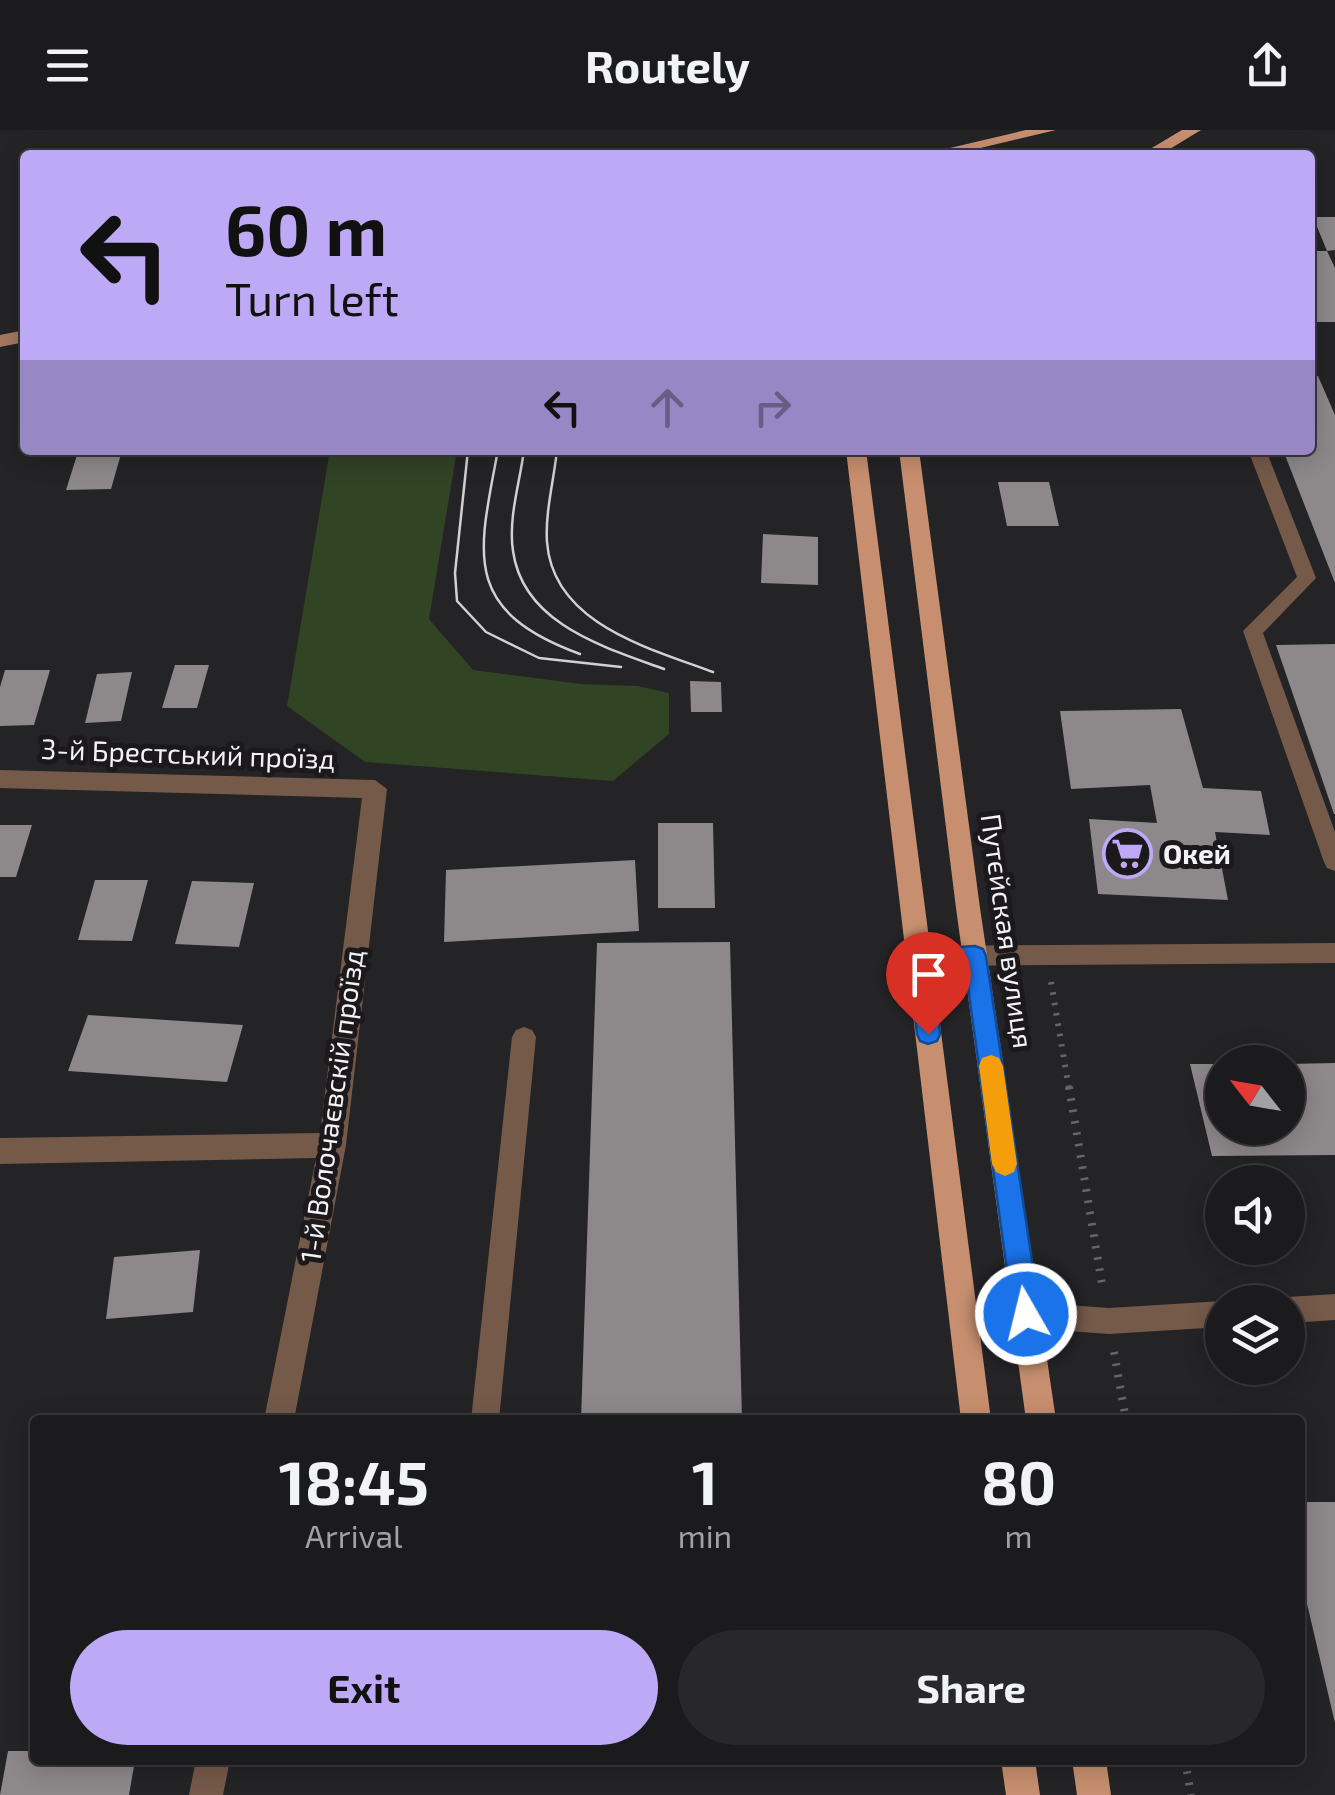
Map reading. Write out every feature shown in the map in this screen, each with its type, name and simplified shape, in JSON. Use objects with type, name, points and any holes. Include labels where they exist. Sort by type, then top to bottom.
[{"type":"main road","points":[[952,150],[1048,130]]},
{"type":"main road","points":[[1173,136],[1192,130]]},
{"type":"main road","points":[[857,455],[975,1415]]},
{"type":"main road","name":"Путєйская вулиця","points":[[910,455],[975,956],[1041,1415]]},
{"type":"main road","points":[[1019,1765],[1022,1795]]},
{"type":"main road","points":[[1090,1765],[1094,1795]]},
{"type":"street","name":"3-й Брестський проїзд","points":[[0,780],[375,790]]},
{"type":"street","name":"1-й Волочаєвскій проїзд","points":[[280,1415],[332,1145],[375,790]]},
{"type":"street","points":[[0,1152],[332,1145]]},
{"type":"street","points":[[206,1795],[212,1765]]},
{"type":"lane","points":[[1259,455],[1307,578],[1253,631],[1335,862]]},
{"type":"lane","points":[[919,956],[1335,953]]},
{"type":"lane","points":[[486,1415],[524,1037]]},
{"type":"lane","points":[[1305,1309],[1335,1307]]},
{"type":"lane","points":[[1026,1314],[1109,1320],[1205,1315]]},
{"type":"path","points":[[1046,955],[1125,1415]]},
{"type":"path","points":[[1186,1765],[1191,1795]]},
{"type":"green space","points":[[329,455],[456,455],[429,619],[473,670],[581,684],[638,686],[669,693],[669,734],[613,781],[365,762],[287,706]]},
{"type":"building","points":[[1315,217],[1335,217],[1335,250],[1327,251]]},
{"type":"building","points":[[1315,251],[1327,251],[1335,268],[1335,322],[1315,322]]},
{"type":"building","points":[[1315,376],[1335,415],[1335,583],[1285,455],[1315,455]]},
{"type":"building","points":[[77,455],[121,455],[111,489],[66,490]]},
{"type":"building","points":[[998,482],[1049,482],[1059,526],[1007,526]]},
{"type":"building","points":[[763,534],[818,537],[818,585],[761,583]]},
{"type":"building","points":[[1335,644],[1335,814],[1334,814],[1276,645]]},
{"type":"building","points":[[175,665],[209,665],[197,708],[162,708]]},
{"type":"building","points":[[5,670],[50,670],[34,725],[0,726],[0,687]]},
{"type":"building","points":[[132,672],[121,721],[85,723],[97,674]]},
{"type":"building","points":[[690,681],[721,682],[722,712],[691,712]]},
{"type":"building","points":[[1181,709],[1203,788],[1261,791],[1270,835],[1215,832],[1228,900],[1098,894],[1089,819],[1157,823],[1150,785],[1071,789],[1060,711]]},
{"type":"building","points":[[658,823],[713,823],[715,908],[658,908]]},
{"type":"building","points":[[0,825],[32,825],[16,877],[0,877]]},
{"type":"building","points":[[635,860],[639,931],[444,942],[446,870]]},
{"type":"building","points":[[95,880],[148,880],[132,941],[78,940]]},
{"type":"building","points":[[192,881],[254,883],[239,947],[175,944]]},
{"type":"building","points":[[730,942],[742,1415],[581,1415],[597,943]]},
{"type":"building","points":[[88,1015],[243,1025],[227,1082],[68,1071]]},
{"type":"building","points":[[1335,1063],[1335,1155],[1212,1156],[1209,1145],[1305,1145],[1305,1064]]},
{"type":"building","points":[[1190,1064],[1205,1064],[1205,1127]]},
{"type":"building","points":[[200,1250],[193,1312],[106,1319],[114,1257]]},
{"type":"building","points":[[1305,1502],[1335,1502],[1335,1723],[1305,1595]]},
{"type":"building","points":[[8,1751],[30,1751],[30,1765],[134,1765],[129,1795],[0,1795]]},
{"type":"tram line","points":[[467,455],[455,573],[457,601],[486,632],[539,658],[621,667]]},
{"type":"tram line","points":[[497,455],[484,549],[487,575],[496,598],[514,618],[541,637],[580,654]]},
{"type":"tram line","points":[[523,455],[512,538],[520,576],[532,597],[570,629],[616,652],[664,669]]},
{"type":"tram line","points":[[556,455],[547,542],[553,570],[566,594],[608,629],[713,672]]},
{"type":"slow traffic","points":[[991,1066],[1005,1164]]},
{"type":"place","name":"Окей","points":[[1128,854]]},
{"type":"route","points":[[928,1034],[919,956],[975,956],[1026,1314]]}]
